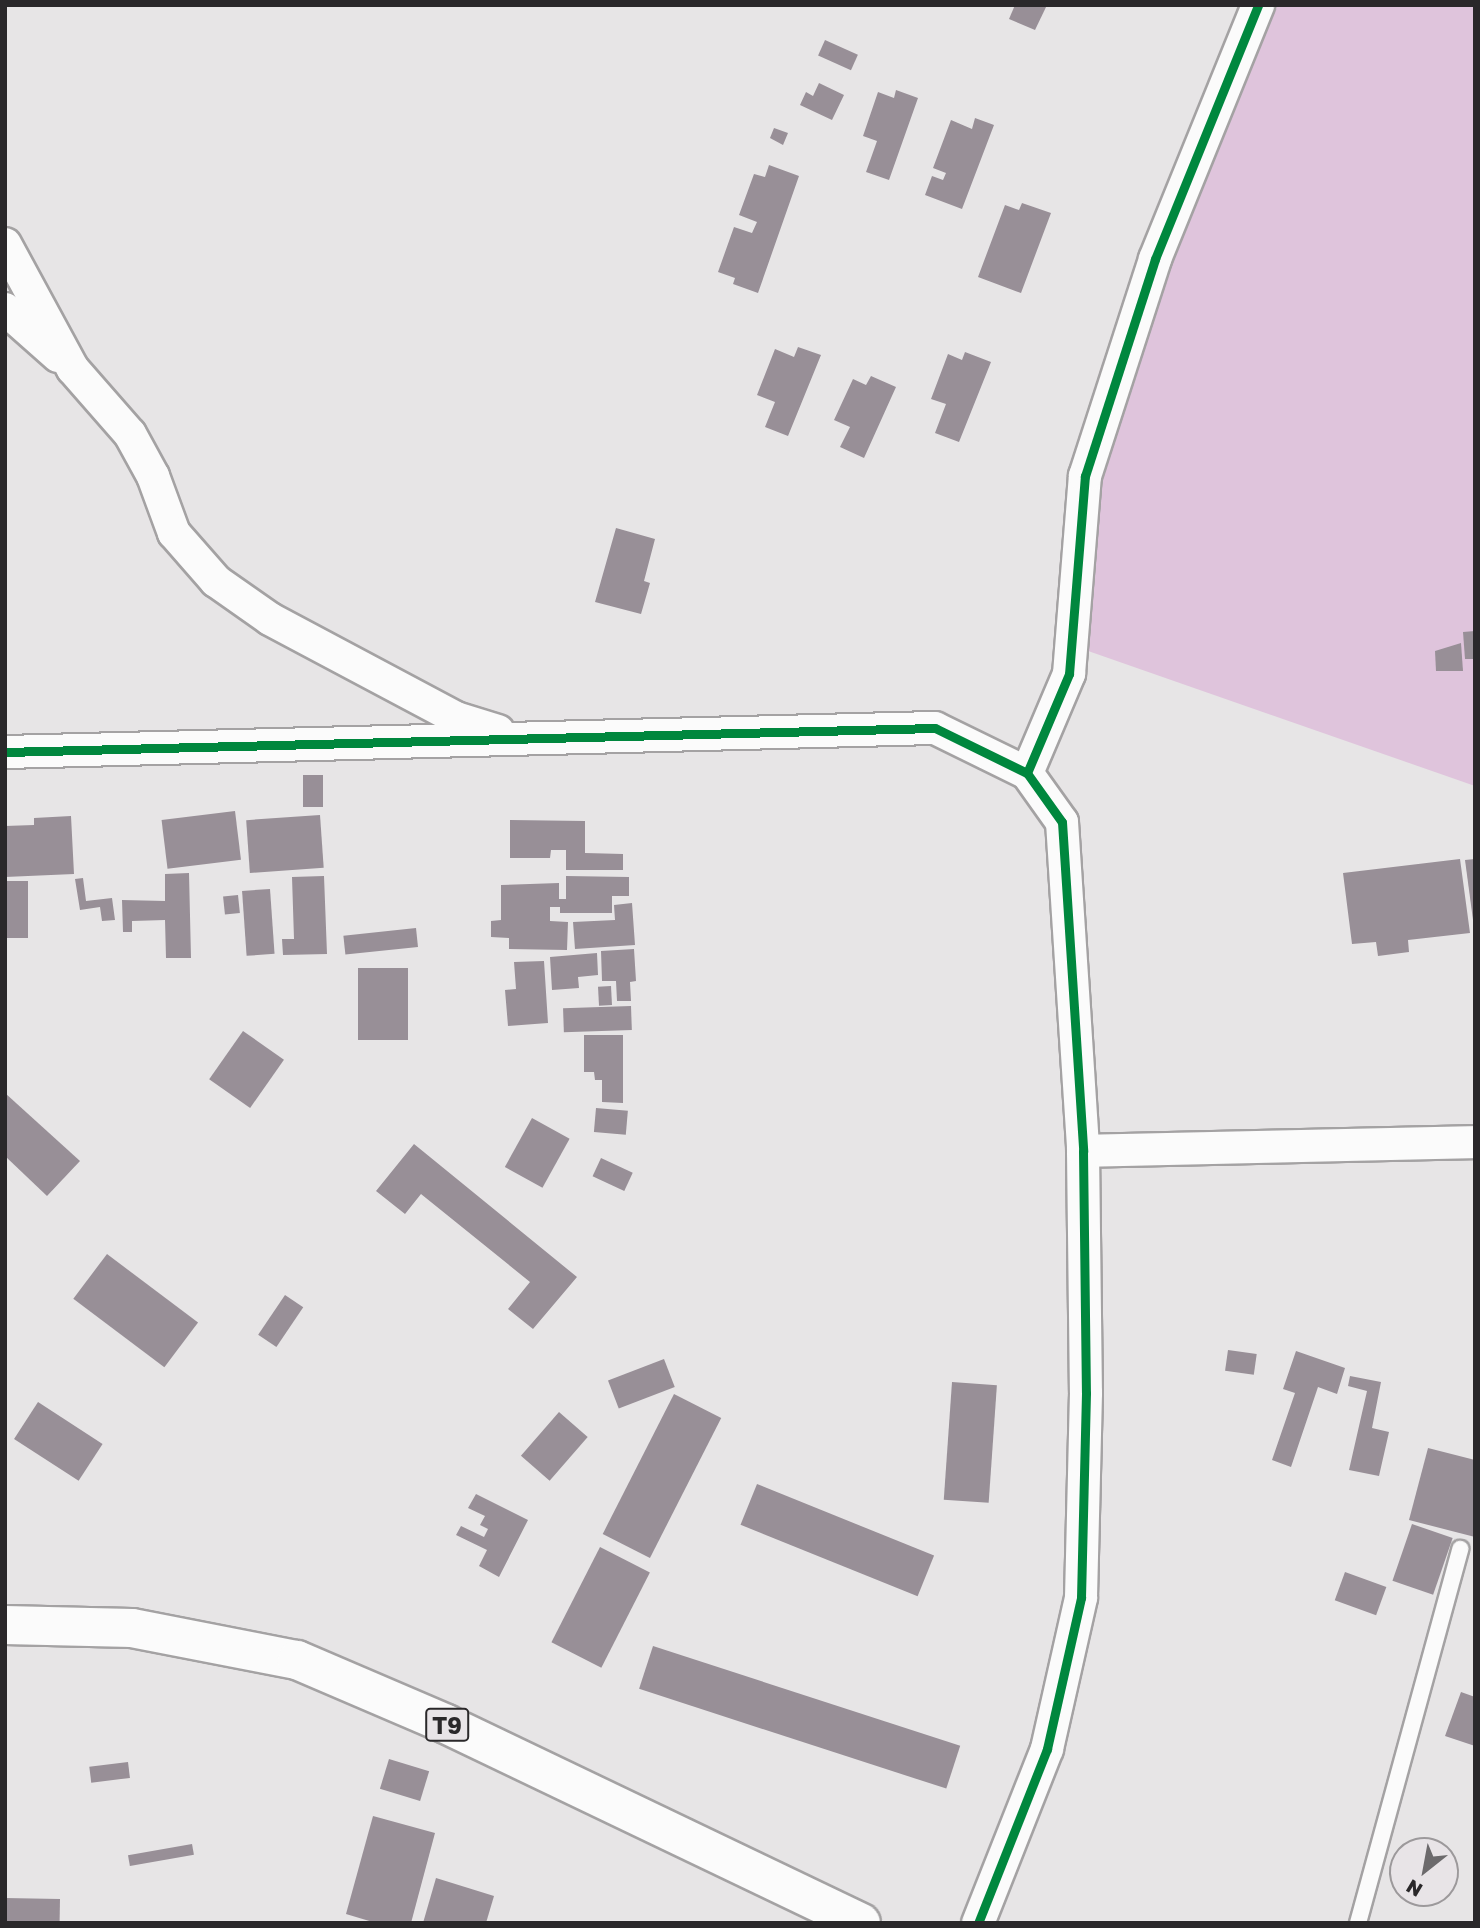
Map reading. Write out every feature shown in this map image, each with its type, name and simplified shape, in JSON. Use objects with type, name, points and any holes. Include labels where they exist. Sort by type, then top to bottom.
[{"type":"highway","name":"T9","points":[[5,1625],[132,1628],[297,1660],[446,1724],[861,1923]]},
{"type":"street","points":[[1027,773],[1069,674],[1085,475],[1155,259],[1258,5]]},
{"type":"street","points":[[5,244],[73,369]]},
{"type":"street","points":[[5,309],[73,369],[130,433],[153,476],[174,533],[216,581],[270,618],[456,718],[523,738]]},
{"type":"street","points":[[5,752],[934,728],[1027,773],[1062,822],[1083,1151],[1086,1393],[1080,1598],[1047,1749],[978,1923]]},
{"type":"street","points":[[1083,1151],[1475,1142]]},
{"type":"lane","points":[[1358,1923],[1460,1549]]},
{"type":"shaded area","points":[[1258,5],[1475,5],[1475,786],[1071,645],[1083,496]]},
{"type":"building","points":[[1015,5],[1047,5],[1035,30],[1009,19]]},
{"type":"building","points":[[825,40],[858,55],[851,70],[818,56]]},
{"type":"building","points":[[819,83],[844,95],[832,120],[800,105],[806,92],[813,96]]},
{"type":"building","points":[[896,90],[918,98],[889,180],[866,172],[877,141],[863,136],[878,92],[894,98]]},
{"type":"building","points":[[975,118],[994,125],[962,209],[925,195],[932,176],[943,180],[946,173],[933,168],[951,120],[972,129]]},
{"type":"building","points":[[774,128],[788,133],[783,145],[770,138]]},
{"type":"building","points":[[769,165],[799,176],[758,293],[733,284],[735,278],[718,272],[734,227],[752,233],[757,222],[739,215],[754,174],[765,177]]},
{"type":"building","points":[[1022,203],[1051,213],[1021,293],[978,277],[1005,205],[1019,210]]},
{"type":"building","points":[[798,347],[821,355],[788,436],[765,427],[775,402],[757,395],[775,349],[794,357]]},
{"type":"building","points":[[965,352],[991,362],[959,442],[935,433],[946,404],[931,399],[948,354],[962,360]]},
{"type":"building","points":[[871,376],[896,387],[864,458],[840,447],[850,427],[834,420],[853,379],[866,385]]},
{"type":"building","points":[[616,528],[655,539],[644,581],[650,583],[641,614],[595,602]]},
{"type":"building","points":[[1475,631],[1475,659],[1465,659],[1463,632]]},
{"type":"building","points":[[1461,643],[1463,671],[1436,671],[1435,651]]},
{"type":"building","points":[[303,775],[323,775],[323,807],[303,807]]},
{"type":"building","points":[[235,811],[241,860],[168,869],[162,820]]},
{"type":"building","points":[[320,815],[324,868],[250,873],[246,820]]},
{"type":"building","points":[[71,816],[74,874],[5,877],[5,826],[34,825],[34,818]]},
{"type":"building","points":[[510,820],[585,821],[585,853],[623,854],[623,870],[566,870],[566,850],[551,850],[550,858],[510,858]]},
{"type":"building","points":[[1460,859],[1470,933],[1408,940],[1409,952],[1378,956],[1376,942],[1352,944],[1343,873]]},
{"type":"building","points":[[1475,859],[1475,920],[1473,920],[1465,860]]},
{"type":"building","points":[[189,873],[191,958],[166,958],[165,920],[132,921],[132,932],[123,932],[122,900],[165,901],[165,874]]},
{"type":"building","points":[[324,876],[327,954],[283,955],[282,939],[294,939],[292,877]]},
{"type":"building","points":[[566,876],[629,877],[629,896],[612,896],[612,913],[560,913],[560,907],[550,907],[550,921],[568,922],[567,950],[509,949],[509,938],[491,937],[491,921],[501,920],[501,885],[559,883],[559,899],[566,899]]},
{"type":"building","points":[[83,878],[86,901],[112,898],[115,920],[102,921],[100,907],[80,910],[75,879]]},
{"type":"building","points":[[5,881],[28,881],[28,938],[5,938]]},
{"type":"building","points":[[270,889],[275,954],[247,956],[242,891]]},
{"type":"building","points":[[238,895],[240,913],[225,914],[223,897]]},
{"type":"building","points":[[632,903],[635,945],[575,949],[573,922],[615,920],[614,905]]},
{"type":"building","points":[[416,928],[418,947],[345,955],[343,936]]},
{"type":"building","points":[[634,949],[636,981],[630,982],[631,1001],[617,1001],[616,981],[602,981],[601,951]]},
{"type":"building","points":[[597,953],[598,975],[578,977],[579,988],[552,990],[550,957]]},
{"type":"building","points":[[544,961],[548,1023],[508,1026],[505,990],[516,989],[514,962]]},
{"type":"building","points":[[358,968],[408,968],[408,1040],[358,1040]]},
{"type":"building","points":[[611,986],[612,1005],[599,1006],[598,987]]},
{"type":"building","points":[[631,1006],[632,1030],[564,1032],[563,1008]]},
{"type":"building","points":[[243,1031],[284,1060],[250,1108],[209,1079]]},
{"type":"building","points":[[584,1035],[623,1035],[623,1103],[602,1102],[602,1080],[595,1080],[594,1072],[584,1072]]},
{"type":"building","points":[[5,1093],[80,1161],[47,1196],[5,1156]]},
{"type":"building","points":[[596,1108],[628,1111],[626,1135],[594,1132]]},
{"type":"building","points":[[532,1118],[570,1139],[542,1188],[505,1167]]},
{"type":"building","points":[[414,1144],[577,1277],[533,1329],[508,1309],[530,1282],[421,1194],[405,1214],[376,1191]]},
{"type":"building","points":[[601,1158],[633,1173],[624,1191],[593,1176]]},
{"type":"building","points":[[107,1254],[198,1323],[164,1367],[73,1299]]},
{"type":"building","points":[[285,1295],[303,1307],[276,1347],[258,1335]]},
{"type":"building","points":[[1228,1350],[1257,1354],[1254,1375],[1225,1371]]},
{"type":"building","points":[[1296,1351],[1345,1368],[1337,1394],[1318,1387],[1291,1467],[1272,1460],[1295,1393],[1283,1389]]},
{"type":"building","points":[[664,1359],[675,1387],[619,1409],[608,1381]]},
{"type":"building","points":[[1350,1376],[1381,1382],[1372,1428],[1389,1432],[1379,1476],[1349,1470],[1367,1391],[1348,1386]]},
{"type":"building","points":[[952,1382],[997,1385],[989,1503],[944,1500]]},
{"type":"building","points":[[674,1394],[721,1418],[650,1558],[603,1534]]},
{"type":"building","points":[[38,1402],[103,1444],[79,1481],[14,1439]]},
{"type":"building","points":[[559,1412],[588,1437],[550,1481],[521,1456]]},
{"type":"building","points":[[1428,1448],[1475,1460],[1475,1537],[1409,1520]]},
{"type":"building","points":[[757,1484],[934,1556],[918,1596],[741,1525]]},
{"type":"building","points":[[476,1494],[528,1520],[499,1577],[479,1566],[487,1550],[456,1535],[461,1526],[484,1537],[488,1529],[480,1525],[485,1516],[468,1508]]},
{"type":"building","points":[[1412,1524],[1453,1538],[1433,1595],[1392,1581]]},
{"type":"building","points":[[600,1547],[650,1572],[601,1668],[551,1642]]},
{"type":"building","points":[[1345,1572],[1386,1587],[1376,1615],[1335,1600]]},
{"type":"building","points":[[653,1646],[960,1746],[946,1789],[639,1689]]},
{"type":"building","points":[[1461,1692],[1475,1697],[1475,1746],[1445,1736]]},
{"type":"building","points":[[389,1759],[429,1771],[420,1801],[380,1789]]},
{"type":"building","points":[[128,1762],[130,1778],[91,1783],[89,1767]]},
{"type":"building","points":[[373,1816],[435,1833],[411,1923],[376,1923],[346,1914]]},
{"type":"building","points":[[192,1844],[194,1855],[130,1866],[128,1855]]},
{"type":"building","points":[[436,1878],[494,1896],[486,1923],[423,1923]]},
{"type":"building","points":[[5,1898],[60,1899],[60,1923],[5,1923]]},
{"type":"cycle path","points":[[1027,773],[1069,674],[1085,476],[1155,259],[1258,5]]},
{"type":"cycle path","points":[[5,752],[935,728],[1027,773],[1062,822],[1083,1151],[1086,1393],[1081,1598],[1047,1749],[978,1923]]}]
